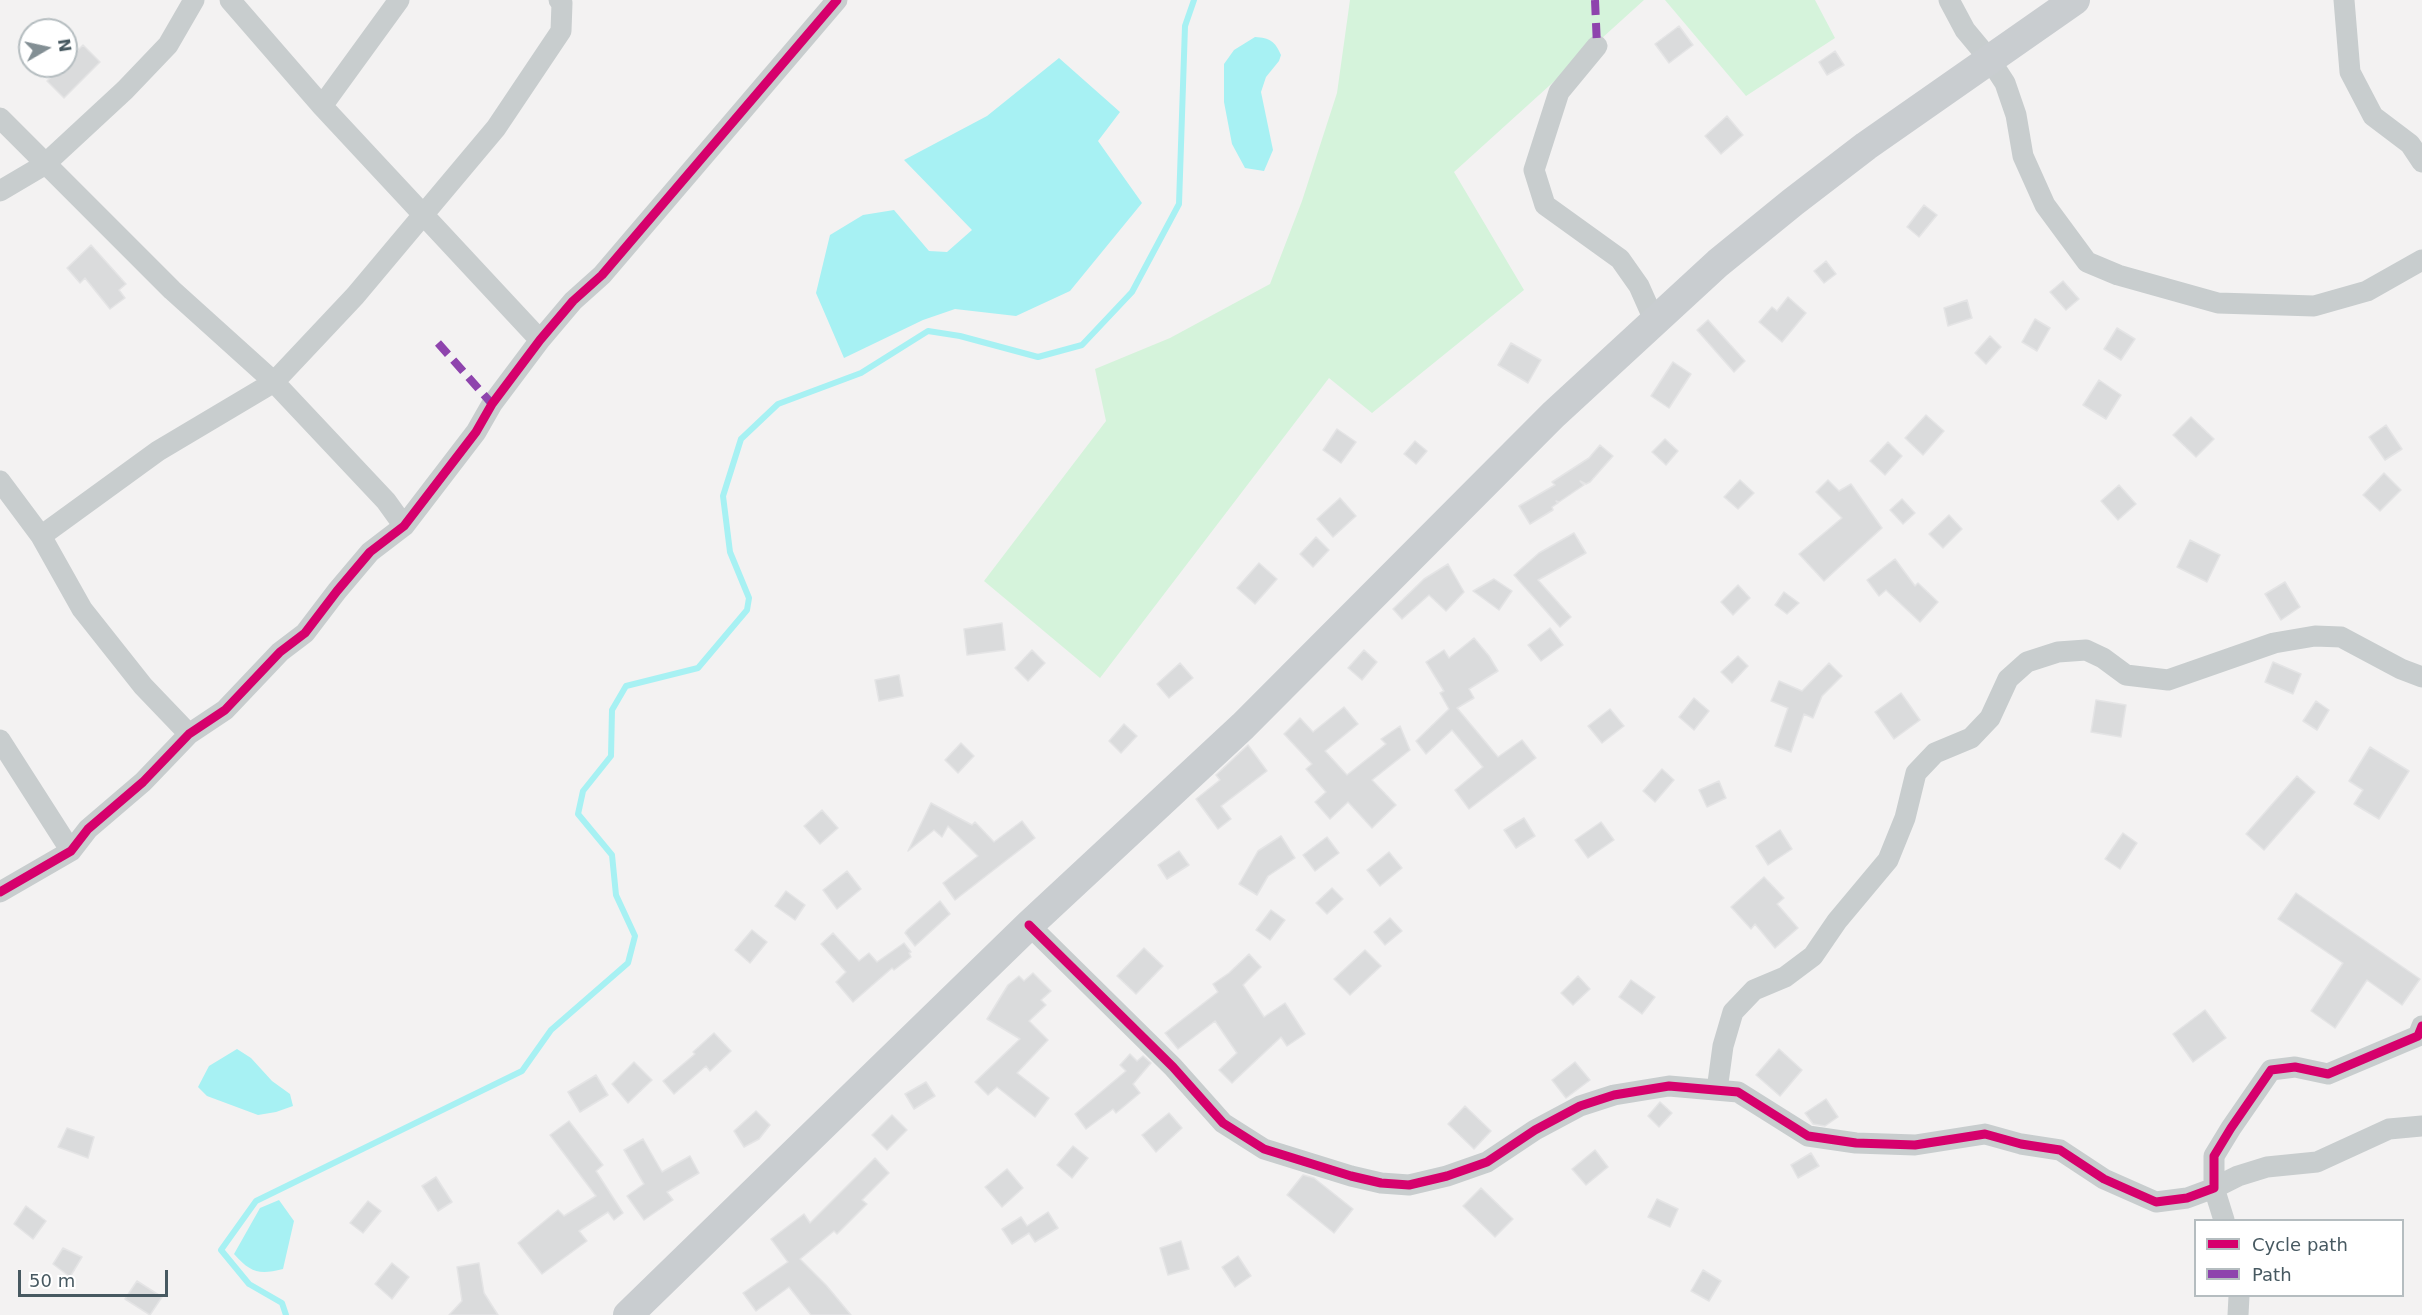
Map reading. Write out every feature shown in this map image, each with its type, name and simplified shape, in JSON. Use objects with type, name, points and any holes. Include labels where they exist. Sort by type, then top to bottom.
[{"type":"main road","points":[[628,1315],[1029,925],[1243,726],[1553,415],[1718,263],[1793,201],[1866,146],[2074,0]]},
{"type":"street","points":[[0,191],[44,165],[99,115],[168,45],[194,0]]},
{"type":"street","points":[[230,0],[322,106],[540,340]]},
{"type":"street","points":[[322,106],[399,0]]},
{"type":"street","points":[[41,536],[158,451],[274,382],[355,296],[496,128],[561,31],[562,3],[560,0]]},
{"type":"street","points":[[0,892],[71,851],[88,829],[143,782],[189,734],[225,710],[272,660],[305,633],[370,552],[404,526],[476,432],[492,405],[540,340],[573,301],[602,274],[837,0]]},
{"type":"street","points":[[1949,0],[1965,30],[1990,60],[2005,83],[2016,115],[2022,156],[2045,205],[2087,261],[2118,275],[2218,303],[2314,306],[2367,291],[2422,260]]},
{"type":"street","points":[[2344,0],[2350,72],[2373,116],[2410,144],[2422,162]]},
{"type":"street","points":[[1597,46],[1559,92],[1534,170],[1545,205],[1620,259],[1639,286],[1655,322]]},
{"type":"street","points":[[0,118],[44,165],[172,290],[274,382],[386,501],[404,526]]},
{"type":"street","points":[[0,481],[41,536],[82,609],[143,686],[189,734]]},
{"type":"street","points":[[1717,1090],[1723,1046],[1732,1012],[1754,990],[1785,977],[1813,956],[1837,921],[1888,860],[1905,818],[1916,773],[1935,753],[1971,738],[1990,718],[2008,679],[2027,662],[2058,652],[2086,650],[2103,658],[2126,675],[2168,680],[2274,644],[2315,636],[2341,637],[2401,669],[2422,677]]},
{"type":"street","points":[[0,740],[71,851]]},
{"type":"street","points":[[1029,925],[1166,1060],[1224,1123],[1264,1149],[1381,1184],[1409,1185],[1447,1176],[1487,1162],[1534,1130],[1580,1106],[1614,1095],[1669,1086],[1738,1092],[1808,1136],[1856,1143],[1915,1145],[1985,1134],[2020,1144],[2060,1150],[2104,1179],[2156,1202],[2187,1198],[2238,1176],[2267,1167],[2318,1162],[2389,1129],[2422,1126]]},
{"type":"street","points":[[2223,1219],[2214,1188],[2214,1156],[2271,1070],[2295,1067],[2328,1074],[2418,1036],[2422,1026]]},
{"type":"street","points":[[2238,1315],[2239,1297]]},
{"type":"green space","points":[[1350,0],[1644,0],[1454,172],[1524,290],[1372,413],[1329,378],[1100,678],[984,581],[1106,421],[1095,369],[1170,338],[1270,284],[1302,201],[1337,93]]},
{"type":"green space","points":[[1665,0],[1815,0],[1835,38],[1746,96]]},
{"type":"water","points":[[1255,37],[1271,41],[1277,46],[1281,55],[1266,77],[1261,92],[1273,150],[1264,171],[1245,168],[1232,144],[1224,102],[1224,64],[1234,50]]},
{"type":"water","points":[[1059,58],[1120,112],[1098,141],[1142,203],[1070,291],[1016,316],[955,309],[923,320],[844,358],[816,293],[830,235],[863,215],[894,210],[929,251],[947,252],[972,230],[904,160],[987,116]]},
{"type":"water","points":[[237,1049],[251,1058],[272,1081],[290,1094],[293,1106],[258,1115],[207,1096],[198,1087],[209,1066]]},
{"type":"water","points":[[279,1200],[294,1221],[283,1269],[268,1272],[256,1271],[245,1265],[234,1254],[260,1208]]},
{"type":"building","points":[[1679,26],[1693,45],[1669,63],[1655,44]]},
{"type":"building","points":[[83,45],[100,62],[64,98],[47,81],[50,78],[78,78],[78,50]]},
{"type":"building","points":[[1835,51],[1844,65],[1827,75],[1819,62]]},
{"type":"building","points":[[1727,116],[1743,135],[1721,154],[1705,136]]},
{"type":"building","points":[[1924,205],[1937,215],[1919,237],[1907,227]]},
{"type":"building","points":[[91,245],[126,284],[119,290],[125,298],[110,309],[85,278],[80,283],[67,268]]},
{"type":"building","points":[[1826,261],[1836,274],[1824,283],[1814,271]]},
{"type":"building","points":[[2063,281],[2079,299],[2066,310],[2050,292]]},
{"type":"building","points":[[1788,297],[1806,313],[1782,342],[1759,322],[1772,307],[1777,311]]},
{"type":"building","points":[[1967,300],[1972,318],[1948,326],[1944,308]]},
{"type":"building","points":[[2035,319],[2050,328],[2037,351],[2022,342]]},
{"type":"building","points":[[1708,320],[1745,361],[1734,372],[1697,330]]},
{"type":"building","points":[[2117,328],[2135,339],[2121,360],[2104,349]]},
{"type":"building","points":[[1990,336],[2001,347],[1986,364],[1975,353]]},
{"type":"building","points":[[1511,343],[1541,360],[1528,383],[1498,365]]},
{"type":"building","points":[[1673,362],[1691,374],[1669,408],[1651,396]]},
{"type":"building","points":[[2099,380],[2121,395],[2106,419],[2083,405]]},
{"type":"building","points":[[1926,415],[1944,431],[1923,455],[1905,438]]},
{"type":"building","points":[[2191,417],[2214,439],[2196,457],[2173,435]]},
{"type":"building","points":[[2386,425],[2402,449],[2385,460],[2369,437]]},
{"type":"building","points":[[1337,429],[1356,442],[1341,463],[1323,450]]},
{"type":"building","points":[[1665,439],[1678,451],[1666,465],[1652,452]]},
{"type":"building","points":[[1415,441],[1427,451],[1416,464],[1404,454]]},
{"type":"building","points":[[1888,442],[1902,456],[1885,475],[1870,461]]},
{"type":"building","points":[[1600,445],[1613,456],[1590,482],[1586,484],[1580,481],[1584,485],[1559,502],[1556,501],[1558,503],[1552,507],[1553,510],[1530,524],[1519,506],[1555,485],[1552,482],[1589,458]]},
{"type":"building","points":[[2384,473],[2401,490],[2380,511],[2363,495]]},
{"type":"building","points":[[1740,480],[1754,493],[1738,509],[1724,497]]},
{"type":"building","points":[[1828,480],[1839,491],[1851,484],[1882,528],[1824,581],[1799,554],[1842,518],[1816,492]]},
{"type":"building","points":[[2119,485],[2136,504],[2118,520],[2101,501]]},
{"type":"building","points":[[1340,498],[1356,516],[1333,537],[1317,519]]},
{"type":"building","points":[[1902,499],[1915,513],[1903,524],[1890,510]]},
{"type":"building","points":[[1949,515],[1962,529],[1943,548],[1929,534]]},
{"type":"building","points":[[1574,533],[1586,553],[1538,580],[1571,617],[1560,627],[1514,575],[1539,553]]},
{"type":"building","points":[[1316,537],[1329,550],[1313,567],[1300,554]]},
{"type":"building","points":[[2190,540],[2220,555],[2207,582],[2177,567]]},
{"type":"building","points":[[1895,559],[1915,586],[1918,583],[1938,602],[1920,622],[1886,590],[1879,596],[1867,580]]},
{"type":"building","points":[[1259,563],[1277,579],[1255,604],[1237,588]]},
{"type":"building","points":[[1448,564],[1464,592],[1446,611],[1429,595],[1402,619],[1393,609],[1424,579]]},
{"type":"building","points":[[1494,579],[1512,591],[1499,610],[1473,591]]},
{"type":"building","points":[[2285,582],[2300,607],[2281,620],[2265,594]]},
{"type":"building","points":[[1738,585],[1750,598],[1733,615],[1721,602]]},
{"type":"building","points":[[1784,592],[1799,603],[1787,614],[1775,605]]},
{"type":"building","points":[[1002,623],[1005,650],[967,655],[964,629]]},
{"type":"building","points":[[1550,628],[1563,645],[1541,661],[1528,645]]},
{"type":"building","points":[[1474,638],[1498,671],[1469,689],[1474,698],[1457,708],[1498,757],[1522,740],[1536,758],[1469,809],[1455,790],[1483,767],[1452,730],[1426,754],[1416,741],[1449,709],[1440,693],[1444,691],[1426,662],[1444,650],[1449,658]]},
{"type":"building","points":[[1032,650],[1045,663],[1028,681],[1015,668]]},
{"type":"building","points":[[1364,650],[1377,662],[1362,680],[1348,668]]},
{"type":"building","points":[[1738,656],[1748,666],[1732,683],[1721,672]]},
{"type":"building","points":[[2273,662],[2301,674],[2293,694],[2265,682]]},
{"type":"building","points":[[1180,663],[1193,678],[1169,698],[1157,684]]},
{"type":"building","points":[[1829,663],[1842,676],[1822,696],[1813,718],[1804,714],[1791,752],[1775,746],[1788,708],[1771,701],[1779,681],[1802,691]]},
{"type":"building","points":[[899,675],[903,696],[879,701],[875,680]]},
{"type":"building","points":[[1901,693],[1920,720],[1894,739],[1875,712]]},
{"type":"building","points":[[1694,698],[1709,711],[1694,730],[1679,717]]},
{"type":"building","points":[[2096,700],[2126,705],[2121,737],[2091,732]]},
{"type":"building","points":[[2316,701],[2329,710],[2317,730],[2303,721]]},
{"type":"building","points":[[1344,707],[1358,724],[1325,751],[1347,775],[1386,744],[1381,739],[1400,726],[1410,750],[1372,780],[1396,805],[1372,828],[1348,802],[1330,819],[1315,802],[1326,792],[1306,769],[1312,764],[1284,734],[1300,718],[1313,732]]},
{"type":"building","points":[[1610,709],[1624,726],[1602,743],[1588,726]]},
{"type":"building","points":[[1124,724],[1137,736],[1121,753],[1109,741]]},
{"type":"building","points":[[961,743],[974,756],[958,773],[945,760]]},
{"type":"building","points":[[1248,745],[1267,771],[1221,806],[1231,819],[1218,829],[1196,799],[1220,780],[1216,775]]},
{"type":"building","points":[[2370,747],[2409,771],[2379,819],[2354,804],[2363,790],[2349,781]]},
{"type":"building","points":[[1662,769],[1674,780],[1655,802],[1643,791]]},
{"type":"building","points":[[2297,776],[2315,792],[2264,850],[2246,834]]},
{"type":"building","points":[[1719,781],[1726,798],[1707,807],[1699,790]]},
{"type":"building","points":[[931,803],[972,825],[975,822],[994,842],[1022,821],[1035,838],[955,900],[943,883],[978,856],[948,826],[942,837],[934,830],[908,851]]},
{"type":"building","points":[[822,810],[838,828],[820,844],[804,826]]},
{"type":"building","points":[[1524,818],[1535,836],[1516,848],[1504,830]]},
{"type":"building","points":[[1601,822],[1614,840],[1588,858],[1575,840]]},
{"type":"building","points":[[1780,830],[1792,849],[1768,865],[1756,846]]},
{"type":"building","points":[[2123,833],[2137,843],[2120,869],[2105,859]]},
{"type":"building","points":[[1281,836],[1295,858],[1268,876],[1257,895],[1239,884],[1258,851]]},
{"type":"building","points":[[1327,837],[1339,853],[1315,871],[1303,855]]},
{"type":"building","points":[[1179,851],[1189,865],[1167,879],[1158,865]]},
{"type":"building","points":[[1389,852],[1402,868],[1380,886],[1367,870]]},
{"type":"building","points":[[847,871],[861,889],[837,909],[823,890]]},
{"type":"building","points":[[1764,877],[1784,898],[1777,904],[1798,928],[1775,948],[1755,924],[1751,929],[1731,907]]},
{"type":"building","points":[[1332,888],[1343,899],[1327,914],[1316,903]]},
{"type":"building","points":[[786,891],[805,905],[795,920],[775,906]]},
{"type":"building","points":[[2296,893],[2420,979],[2402,1005],[2367,980],[2335,1028],[2311,1011],[2343,963],[2278,919]]},
{"type":"building","points":[[940,901],[950,914],[915,946],[905,933]]},
{"type":"building","points":[[1271,910],[1285,920],[1270,940],[1256,930]]},
{"type":"building","points":[[1390,918],[1402,931],[1385,945],[1374,932]]},
{"type":"building","points":[[752,930],[767,942],[750,963],[735,950]]},
{"type":"building","points":[[833,933],[859,961],[869,953],[877,962],[904,943],[911,952],[909,953],[911,957],[894,970],[892,968],[853,1002],[836,982],[846,972],[821,944]]},
{"type":"building","points":[[1144,948],[1163,966],[1136,994],[1117,976]]},
{"type":"building","points":[[1365,950],[1381,966],[1350,995],[1334,979]]},
{"type":"building","points":[[1249,954],[1261,967],[1243,985],[1264,1017],[1285,1003],[1305,1034],[1287,1046],[1281,1037],[1232,1083],[1219,1070],[1237,1053],[1215,1021],[1178,1049],[1165,1033],[1218,992],[1213,984]]},
{"type":"building","points":[[1033,973],[1051,991],[1041,1000],[1046,1005],[1029,1021],[1048,1040],[1017,1073],[1049,1098],[1035,1117],[997,1087],[988,1095],[975,1082],[1020,1039],[987,1019],[1008,985],[1019,976],[1024,981]]},
{"type":"building","points":[[1578,976],[1590,989],[1573,1005],[1561,993]]},
{"type":"building","points":[[1631,980],[1655,997],[1642,1014],[1619,997]]},
{"type":"building","points":[[2205,1010],[2226,1038],[2193,1062],[2173,1034]]},
{"type":"building","points":[[714,1033],[731,1051],[710,1071],[706,1066],[674,1094],[663,1081],[695,1054],[693,1052]]},
{"type":"building","points":[[1779,1049],[1802,1070],[1780,1096],[1756,1075]]},
{"type":"building","points":[[1130,1054],[1137,1061],[1143,1056],[1151,1063],[1133,1084],[1140,1093],[1116,1113],[1113,1109],[1086,1129],[1075,1114],[1126,1071],[1120,1065]]},
{"type":"building","points":[[634,1062],[652,1080],[628,1103],[612,1084]]},
{"type":"building","points":[[1575,1062],[1590,1080],[1566,1098],[1552,1080]]},
{"type":"building","points":[[596,1075],[608,1095],[580,1112],[568,1092]]},
{"type":"building","points":[[926,1082],[935,1096],[914,1109],[905,1094]]},
{"type":"building","points":[[1826,1099],[1838,1117],[1825,1126],[1813,1124],[1805,1113]]},
{"type":"building","points":[[1660,1102],[1672,1113],[1659,1127],[1648,1116]]},
{"type":"building","points":[[1465,1106],[1491,1131],[1474,1149],[1448,1124]]},
{"type":"building","points":[[756,1111],[770,1125],[759,1139],[744,1147],[734,1131]]},
{"type":"building","points":[[1169,1113],[1182,1128],[1156,1152],[1142,1135]]},
{"type":"building","points":[[892,1115],[907,1130],[887,1150],[872,1135]]},
{"type":"building","points":[[569,1121],[603,1165],[596,1171],[623,1213],[614,1220],[608,1212],[579,1231],[587,1241],[542,1274],[518,1243],[558,1210],[564,1216],[596,1196],[550,1135]]},
{"type":"building","points":[[67,1128],[94,1137],[88,1158],[58,1147]]},
{"type":"building","points":[[643,1139],[662,1172],[690,1156],[699,1173],[667,1192],[673,1200],[644,1220],[627,1196],[644,1184],[624,1150]]},
{"type":"building","points":[[1073,1146],[1088,1158],[1072,1178],[1057,1165]]},
{"type":"building","points":[[1595,1150],[1608,1167],[1586,1185],[1572,1169]]},
{"type":"building","points":[[1811,1153],[1819,1166],[1798,1178],[1791,1165]]},
{"type":"building","points":[[875,1158],[889,1173],[862,1200],[867,1204],[837,1234],[834,1231],[800,1259],[851,1315],[811,1315],[789,1287],[756,1311],[743,1293],[788,1262],[771,1239],[804,1214],[810,1223]]},
{"type":"building","points":[[1007,1169],[1023,1188],[1002,1207],[985,1187]]},
{"type":"building","points":[[1303,1175],[1314,1178],[1353,1209],[1334,1233],[1287,1195]]},
{"type":"building","points":[[436,1177],[452,1202],[438,1211],[422,1186]]},
{"type":"building","points":[[1481,1188],[1513,1219],[1495,1237],[1463,1206]]},
{"type":"building","points":[[1657,1199],[1678,1209],[1670,1227],[1648,1217]]},
{"type":"building","points":[[368,1201],[381,1211],[363,1233],[350,1223]]},
{"type":"building","points":[[26,1206],[46,1221],[33,1239],[14,1224]]},
{"type":"building","points":[[1048,1212],[1058,1228],[1035,1242],[1029,1233],[1012,1244],[1002,1229],[1021,1217],[1027,1226]]},
{"type":"building","points":[[1181,1241],[1189,1269],[1168,1275],[1160,1248]]},
{"type":"building","points":[[63,1248],[82,1257],[70,1277],[53,1264]]},
{"type":"building","points":[[1238,1256],[1251,1276],[1235,1287],[1222,1267]]},
{"type":"building","points":[[392,1263],[409,1277],[392,1299],[375,1284]]},
{"type":"building","points":[[479,1263],[484,1293],[498,1315],[449,1315],[462,1301],[457,1267]]},
{"type":"building","points":[[1703,1270],[1721,1281],[1709,1301],[1691,1291]]},
{"type":"building","points":[[137,1281],[162,1297],[150,1315],[125,1299]]},
{"type":"waterway","points":[[286,1315],[282,1303],[249,1284],[221,1250],[256,1201],[522,1071],[551,1030],[628,963],[635,936],[616,895],[612,855],[578,814],[583,791],[611,756],[612,710],[626,686],[698,668],[747,610],[749,598],[730,552],[723,496],[741,439],[778,404],[861,373],[928,331],[960,336],[1038,357],[1082,345],[1132,292],[1179,204],[1185,26],[1194,0]]},
{"type":"marked path","points":[[1595,0],[1597,46]]},
{"type":"marked path","points":[[438,343],[492,404]]},
{"type":"cycle path","points":[[0,892],[71,851],[88,829],[143,782],[189,734],[225,710],[280,652],[305,633],[370,552],[404,526],[476,432],[492,404],[540,340],[573,301],[602,275],[837,0]]},
{"type":"cycle path","points":[[1029,925],[1173,1067],[1223,1123],[1264,1149],[1381,1183],[1409,1185],[1447,1176],[1487,1162],[1535,1130],[1580,1106],[1614,1095],[1669,1086],[1738,1092],[1808,1136],[1856,1143],[1915,1145],[1985,1134],[2021,1144],[2060,1150],[2104,1179],[2156,1202],[2187,1198],[2214,1188],[2214,1156],[2271,1070],[2295,1067],[2328,1074],[2418,1036],[2422,1026]]}]
